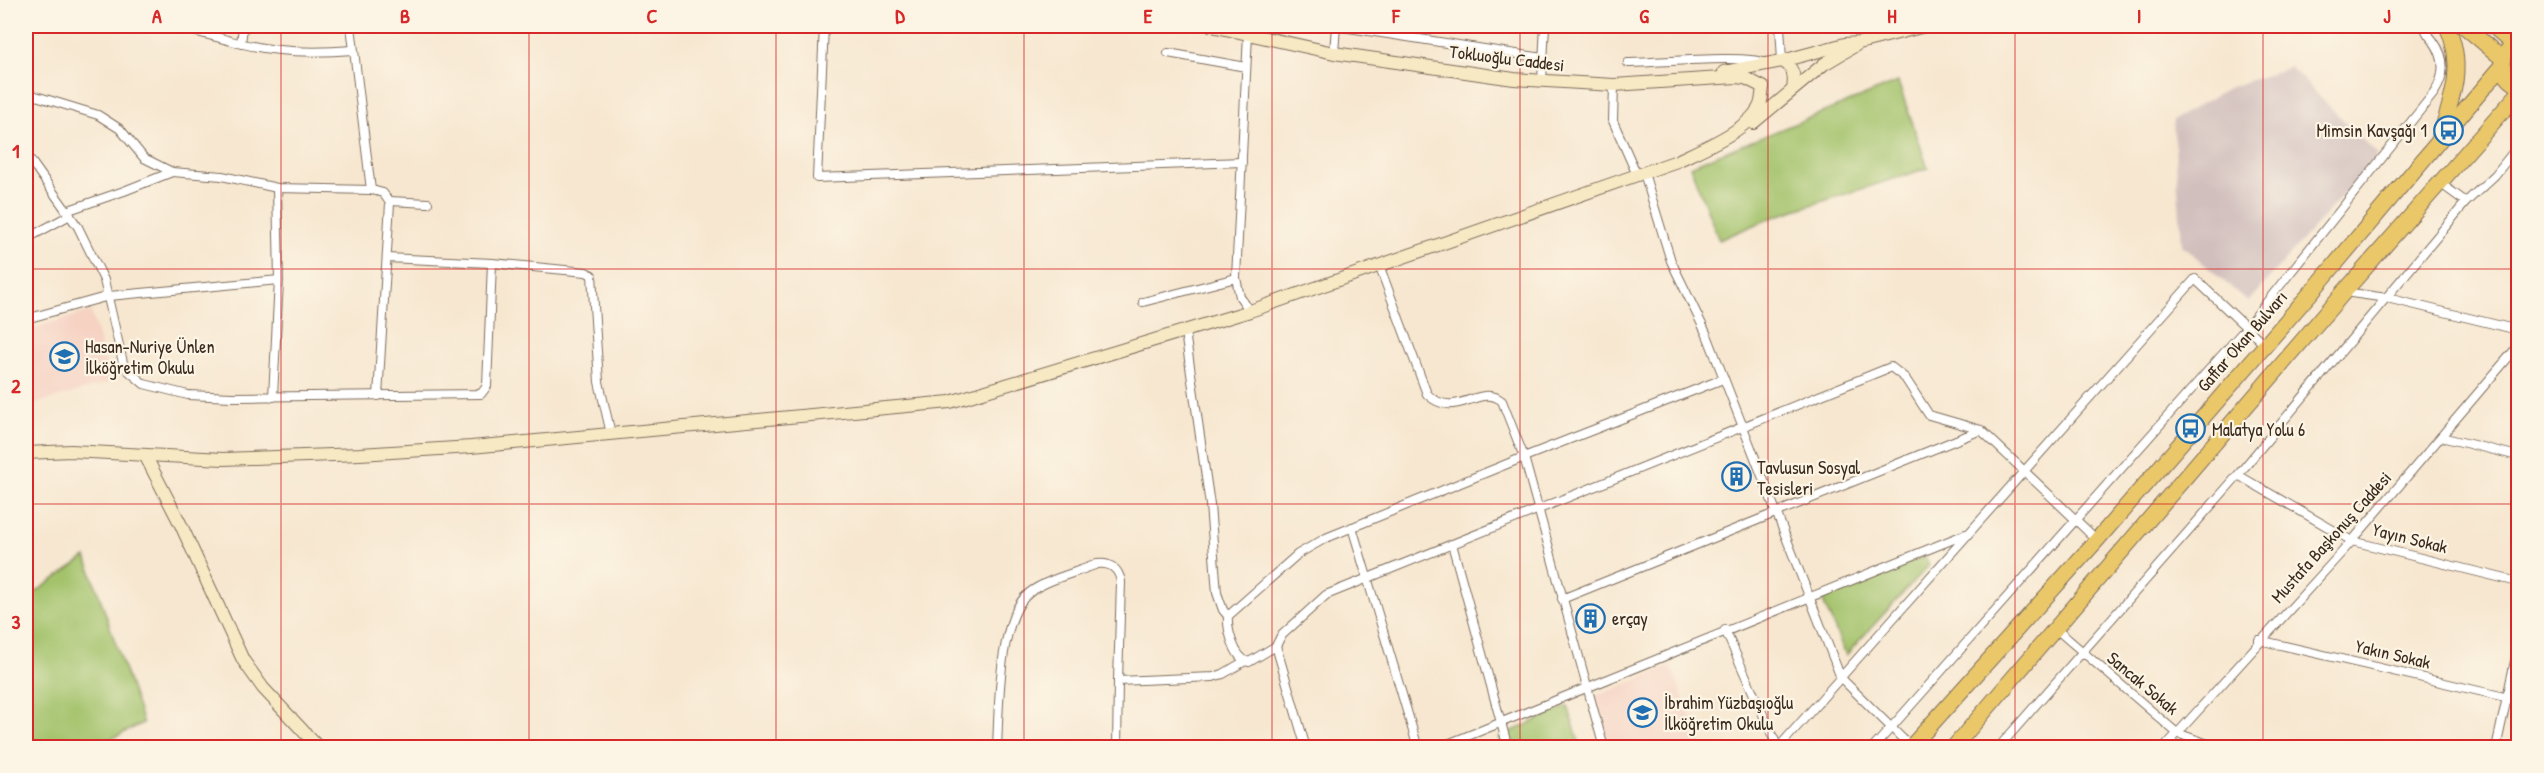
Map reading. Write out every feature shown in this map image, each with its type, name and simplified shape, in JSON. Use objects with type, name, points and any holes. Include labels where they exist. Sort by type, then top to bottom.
[{"type":"highway","points":[[2438,142],[2457,73],[2455,51],[2447,26]]},
{"type":"highway","points":[[2464,26],[2503,62],[2506,76],[2518,85]]},
{"type":"highway","points":[[2493,26],[2516,44]]},
{"type":"highway","name":"Gaffar Okan Bulvarı","points":[[1911,747],[2097,540],[2264,344],[2321,281],[2503,62],[2509,48],[2516,44]]},
{"type":"highway","points":[[1953,747],[2344,292],[2518,94]]},
{"type":"street","points":[[167,26],[241,44],[300,52],[353,50]]},
{"type":"street","points":[[241,44],[243,26]]},
{"type":"street","points":[[351,26],[371,190]]},
{"type":"street","points":[[824,26],[817,177],[1242,162]]},
{"type":"street","name":"Tokluoğlu Caddesi","points":[[1212,26],[1334,53],[1542,81],[1614,85],[1741,78],[1763,87]]},
{"type":"street","points":[[1334,53],[1336,26],[1543,58]]},
{"type":"street","points":[[1542,81],[1545,26]]},
{"type":"street","points":[[1780,26],[1782,61],[1790,67],[1793,73],[1788,93]]},
{"type":"street","name":"Tokluoğlu Caddesi","points":[[1694,79],[1782,61],[1926,26]]},
{"type":"street","points":[[2416,26],[2428,35]]},
{"type":"street","points":[[1873,747],[2246,328],[2438,87],[2442,76],[2443,61],[2425,26]]},
{"type":"street","points":[[1248,34],[1236,278],[1240,297],[1250,311]]},
{"type":"street","points":[[26,453],[71,451],[223,459],[349,455],[610,434],[950,402],[1250,311],[1677,161],[1735,130],[1750,125],[1824,64],[1859,42]]},
{"type":"street","points":[[1168,53],[1246,67]]},
{"type":"street","points":[[1628,63],[1760,60],[1768,64],[1759,108],[1735,130]]},
{"type":"street","points":[[1614,85],[1613,121],[1640,174],[1671,261],[1707,335],[1841,678],[1911,747]]},
{"type":"street","points":[[1763,87],[1770,93],[1788,93]]},
{"type":"street","points":[[26,93],[98,115],[120,129],[144,158],[172,172],[222,176],[277,188],[371,190],[383,193],[390,201],[378,396]]},
{"type":"street","points":[[1998,747],[2238,475],[2466,202],[2495,175],[2518,146]]},
{"type":"street","points":[[26,154],[78,227],[104,280],[124,367],[138,381],[149,386],[188,394],[273,397],[475,396],[483,393],[487,386],[492,263]]},
{"type":"street","points":[[26,239],[68,213],[172,172]]},
{"type":"street","points":[[2440,183],[2466,202]]},
{"type":"street","points":[[273,397],[279,280],[277,188]]},
{"type":"street","points":[[390,201],[428,203]]},
{"type":"street","points":[[387,258],[492,263],[586,272],[592,275],[599,382],[610,434]]},
{"type":"street","points":[[1379,265],[1427,394],[1440,403],[1451,405],[1462,404],[1483,395],[1496,397],[1502,401],[1524,457],[1604,747]]},
{"type":"street","points":[[1143,302],[1236,278]]},
{"type":"street","points":[[1725,630],[1778,747],[2195,279],[2264,344]]},
{"type":"street","points":[[26,319],[109,296],[279,280]]},
{"type":"street","points":[[2344,292],[2387,298],[2518,330]]},
{"type":"street","points":[[1185,332],[1210,505],[1217,593],[1223,610],[1228,616],[1238,655],[1245,661]]},
{"type":"street","name":"Mustafa Başkonuş Caddesi","points":[[2164,747],[2259,640],[2352,541],[2518,346]]},
{"type":"street","points":[[1118,681],[1213,677],[1223,674],[1276,646],[1281,636],[1326,595],[1891,367],[1905,378],[1929,415],[1982,430],[2097,540]]},
{"type":"street","points":[[1228,616],[1298,554],[1352,526],[1723,379]]},
{"type":"street","points":[[1562,599],[1982,430]]},
{"type":"street","points":[[2441,437],[2518,456]]},
{"type":"street","points":[[145,455],[243,660],[263,688],[319,747]]},
{"type":"street","name":"Yayın Sokak","points":[[2238,475],[2352,541],[2518,582]]},
{"type":"street","points":[[1352,526],[1418,747]]},
{"type":"street","points":[[1438,747],[1970,532]]},
{"type":"street","points":[[1452,544],[1508,747]]},
{"type":"street","points":[[997,747],[1001,674],[1010,627],[1019,604],[1035,590],[1097,564],[1107,564],[1115,569],[1121,582],[1117,747]]},
{"type":"street","name":"Sancak Sokak","points":[[2055,628],[2177,733],[2219,747]]},
{"type":"street","name":"Yakın Sokak","points":[[2259,640],[2518,700]]},
{"type":"street","points":[[1276,646],[1306,747]]},
{"type":"street","points":[[2496,747],[2518,647]]},
{"type":"shaded area","points":[[2290,67],[2378,155],[2248,302],[2182,245],[2173,120],[2231,87]]},
{"type":"shaded area","name":"Hasan-Nuriye Ünlen İlköğretim Okulu","points":[[91,311],[111,382],[28,406],[26,399],[26,330]]},
{"type":"shaded area","name":"İbrahim Yüzbaşıoğlu İlköğretim Okulu","points":[[1671,666],[1702,747],[1607,747],[1593,697]]},
{"type":"green space","points":[[1898,82],[1928,168],[1776,216],[1719,240],[1690,166]]},
{"type":"green space","points":[[1925,556],[1929,565],[1846,655],[1821,597]]},
{"type":"green space","points":[[86,557],[143,723],[95,747],[26,747],[26,599]]},
{"type":"green space","points":[[1568,706],[1580,745],[1572,748],[1502,747],[1499,737]]},
{"type":"place","name":"Mimsin Kavşağı 1","points":[[2448,130]]},
{"type":"place","name":"Hasan-Nuriye Ünlen İlköğretim Okulu","points":[[64,356]]},
{"type":"place","name":"Malatya Yolu 6","points":[[2191,429]]},
{"type":"place","name":"Tavlusun Sosyal Tesisleri","points":[[1736,477]]},
{"type":"place","name":"erçay","points":[[1591,618]]},
{"type":"place","name":"İbrahim Yüzbaşıoğlu İlköğretim Okulu","points":[[1643,712]]}]
